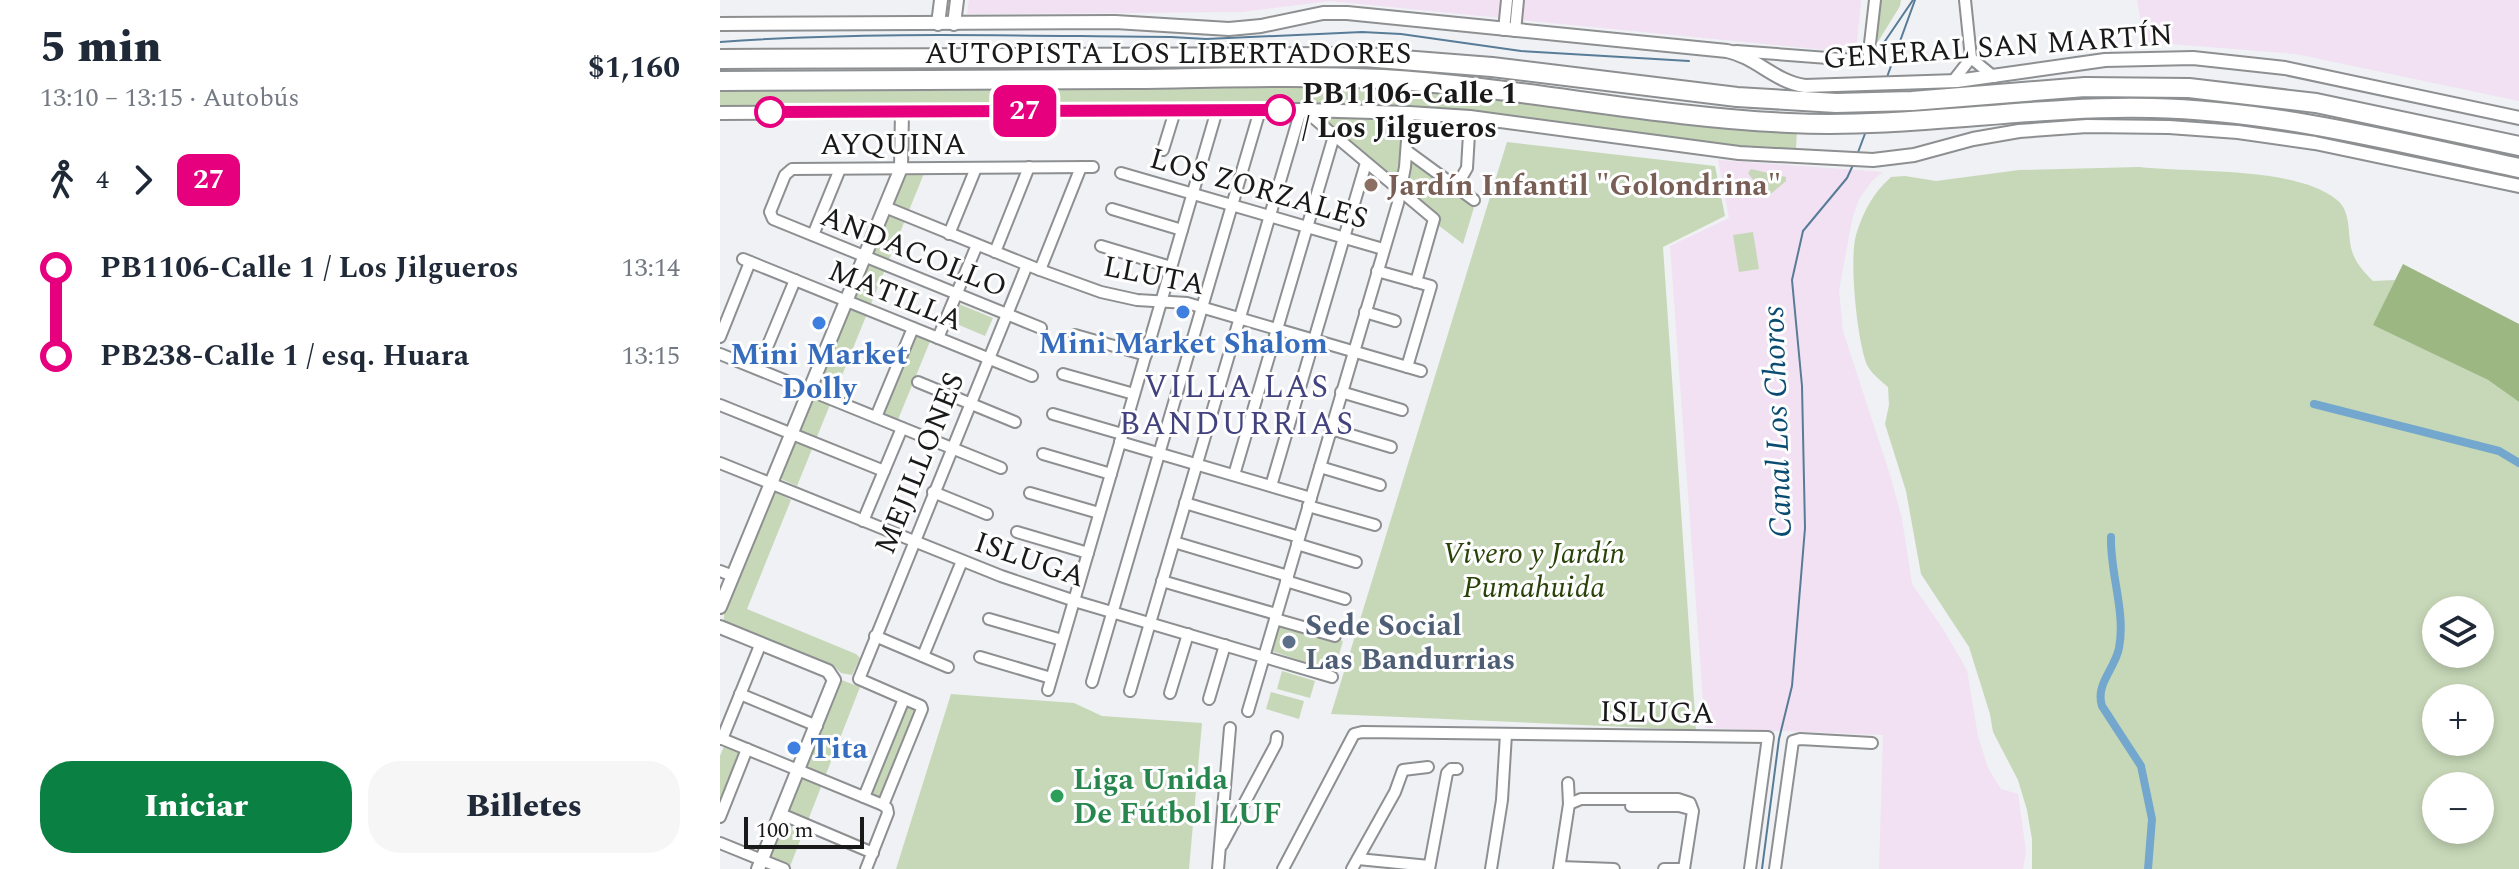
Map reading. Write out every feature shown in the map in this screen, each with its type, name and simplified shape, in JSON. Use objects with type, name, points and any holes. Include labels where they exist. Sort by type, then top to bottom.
[{"type":"highway","name":"AUTOPISTA LOS LIBERTADORES","points":[[720,59],[1364,57],[1492,67],[1737,97],[1865,103],[2085,87],[2200,89],[2316,103],[2519,146]]},
{"type":"highway","name":"AUTOPISTA LOS LIBERTADORES","points":[[720,81],[1377,79],[1490,89],[1715,117],[1856,124],[2091,108],[2208,111],[2307,124],[2519,168]]},
{"type":"street","points":[[938,24],[941,0]]},
{"type":"street","points":[[954,24],[957,0]]},
{"type":"street","points":[[1507,0],[1510,30]]},
{"type":"street","points":[[1510,30],[1518,0]]},
{"type":"street","points":[[1727,51],[1868,61],[1875,0]]},
{"type":"street","points":[[1953,81],[1971,58],[1965,0]]},
{"type":"street","name":"GENERAL SAN MARTÍN","points":[[720,24],[1115,22],[1229,29],[1313,15],[1347,13],[1727,51],[1746,57],[1798,85],[1953,81],[2125,58],[2220,59],[2285,68],[2519,118]]},
{"type":"street","points":[[1971,58],[1994,77]]},
{"type":"street","points":[[1048,690],[1217,110]]},
{"type":"street","points":[[720,113],[1217,110],[1409,113],[1470,117],[1695,148],[1873,160],[1902,157],[2019,131],[2070,127],[2169,127],[2238,132],[2315,143],[2519,186]]},
{"type":"street","points":[[1092,682],[1260,110]]},
{"type":"street","points":[[1302,110],[1434,219],[1416,282]]},
{"type":"street","points":[[1130,691],[1302,110]]},
{"type":"street","points":[[720,607],[726,574],[771,483],[901,168],[902,111]]},
{"type":"street","points":[[1163,150],[1175,111]]},
{"type":"street","points":[[1248,711],[1400,192],[1409,113]]},
{"type":"street","points":[[1456,187],[1467,168],[1470,117]]},
{"type":"street","points":[[1234,475],[1334,136]]},
{"type":"street","points":[[1407,151],[1474,200]]},
{"type":"street","points":[[1271,486],[1366,163]]},
{"type":"street","points":[[995,252],[1029,167]]},
{"type":"street","name":"AYQUINA","points":[[770,216],[789,171],[1087,167],[1040,270]]},
{"type":"street","points":[[949,234],[976,168]]},
{"type":"street","points":[[813,235],[840,169]]},
{"type":"street","name":"LOS ZORZALES","points":[[1121,173],[1383,249]]},
{"type":"street","name":"LLUTA","points":[[885,207],[1040,270],[1127,299],[1202,307],[1421,371]]},
{"type":"street","points":[[1112,209],[1182,230]]},
{"type":"street","name":"ANDACOLLO","points":[[770,216],[1041,328]]},
{"type":"street","points":[[938,338],[977,245]]},
{"type":"street","points":[[1101,246],[1171,267]]},
{"type":"street","name":"MATILLA","points":[[720,337],[746,260],[1032,376]]},
{"type":"street","name":"MEJILLONES","points":[[904,699],[859,679],[1027,265]]},
{"type":"street","points":[[1377,271],[1431,286],[1407,367]]},
{"type":"street","points":[[758,369],[795,280]]},
{"type":"street","points":[[1365,312],[1395,321]]},
{"type":"street","points":[[876,417],[913,328]]},
{"type":"street","points":[[1075,335],[1146,355]]},
{"type":"street","points":[[720,354],[1001,468]]},
{"type":"street","points":[[1063,374],[1134,394]]},
{"type":"street","points":[[918,382],[1015,422]]},
{"type":"street","points":[[1341,392],[1402,410]]},
{"type":"street","points":[[720,405],[884,471]]},
{"type":"street","points":[[1053,414],[1160,453],[1271,486],[1375,525]]},
{"type":"street","points":[[863,521],[902,428]]},
{"type":"street","points":[[1331,429],[1391,447]]},
{"type":"street","points":[[1043,454],[1111,474]]},
{"type":"street","name":"ISLUGA","points":[[720,463],[962,561],[1074,600],[1332,677]]},
{"type":"street","points":[[1320,467],[1380,485]]},
{"type":"street","points":[[933,492],[987,514]]},
{"type":"street","points":[[1030,493],[1099,513]]},
{"type":"street","points":[[1185,503],[1356,562]]},
{"type":"street","points":[[1017,532],[1088,553]]},
{"type":"street","points":[[1174,542],[1345,599]]},
{"type":"street","points":[[923,656],[962,561]]},
{"type":"street","points":[[1162,581],[1335,636]]},
{"type":"street","points":[[989,619],[1062,640]]},
{"type":"street","points":[[720,627],[828,671],[833,677],[833,686],[760,864]]},
{"type":"street","points":[[1170,693],[1188,634]]},
{"type":"street","points":[[875,636],[948,667]]},
{"type":"street","points":[[761,643],[721,739],[887,808],[888,813],[866,869]]},
{"type":"street","points":[[1209,699],[1225,645]]},
{"type":"street","points":[[980,657],[1051,678]]},
{"type":"street","points":[[740,694],[817,726]]},
{"type":"street","points":[[864,797],[904,699],[922,708],[883,805]]},
{"type":"street","points":[[1218,869],[1230,728]]},
{"type":"street","name":"ISLUGA","points":[[1283,869],[1354,734],[1362,732],[1768,737],[1750,869]]},
{"type":"street","points":[[1491,869],[1500,819],[1506,734]]},
{"type":"street","points":[[1219,850],[1277,737]]},
{"type":"street","points":[[1775,869],[1793,743],[1800,739],[1872,743]]},
{"type":"street","points":[[720,817],[747,749]]},
{"type":"street","points":[[1428,767],[1403,770],[1395,792],[1355,864],[1429,868],[1447,773],[1457,769]]},
{"type":"street","points":[[1568,783],[1569,804],[1559,868],[1614,869]]},
{"type":"street","points":[[1569,804],[1631,802],[1679,806],[1693,811],[1684,869],[1664,869]]},
{"type":"street","points":[[781,814],[873,853]]},
{"type":"street","points":[[720,843],[760,864],[784,869]]},
{"type":"shaded area","points":[[969,0],[1861,0],[1856,53],[1330,1],[1242,12],[967,14]]},
{"type":"shaded area","points":[[2137,0],[2519,0],[2519,101],[2296,54],[2145,42]]},
{"type":"shaded area","points":[[1718,160],[1883,172],[1859,199],[1852,220],[1839,290],[1843,331],[1891,478],[1902,519],[1912,584],[1967,670],[1978,736],[1988,768],[2001,789],[2018,794],[2026,851],[2023,869],[1879,869],[1883,735],[1705,728],[1670,246],[1729,218]]},
{"type":"green space","points":[[1880,0],[1901,0],[1876,45]]},
{"type":"green space","points":[[1409,86],[1797,129],[1796,149],[1722,145],[1427,108],[1196,105],[720,107],[720,87]]},
{"type":"green space","points":[[1316,115],[1402,120],[1399,165],[1394,185]]},
{"type":"green space","name":"Vivero y Jardín Pumahuida","points":[[1507,142],[1715,166],[1725,216],[1663,247],[1696,730],[1331,714]]},
{"type":"green space","points":[[1412,159],[1475,204],[1463,244],[1438,225],[1435,215],[1406,192]]},
{"type":"green space","points":[[2139,167],[2270,176],[2319,189],[2342,205],[2352,251],[2363,271],[2373,281],[2395,280],[2374,325],[2488,380],[2519,402],[2519,869],[2032,869],[2032,839],[2027,810],[2018,780],[1993,732],[1969,647],[1921,574],[1906,491],[1885,424],[1889,405],[1888,387],[1867,365],[1860,338],[1853,262],[1856,235],[1862,218],[1874,196],[1891,177],[1936,181],[2019,170]]},
{"type":"green space","points":[[1751,169],[1786,177],[1786,181],[1766,198],[1748,173]]},
{"type":"green space","points":[[907,171],[925,171],[797,486],[779,478]]},
{"type":"green space","points":[[1753,232],[1759,269],[1739,272],[1733,235]]},
{"type":"green space","points":[[2403,264],[2519,324],[2519,402],[2488,380],[2373,325]]},
{"type":"green space","points":[[959,304],[993,318],[985,336],[952,322]]},
{"type":"green space","points":[[912,331],[931,339],[897,422],[878,415]]},
{"type":"green space","points":[[775,492],[791,500],[747,609],[856,654],[860,658],[852,675],[841,673],[833,665],[724,621],[724,614]]},
{"type":"green space","points":[[1285,624],[1343,641],[1334,672],[1272,651],[1279,626]]},
{"type":"green space","points":[[1282,671],[1315,681],[1310,698],[1277,689]]},
{"type":"green space","points":[[839,679],[860,687],[789,869],[762,869]]},
{"type":"green space","points":[[1271,692],[1304,701],[1299,719],[1266,709]]},
{"type":"green space","name":"Liga Unida De Fútbol LUF","points":[[951,694],[1074,703],[1102,716],[1202,723],[1189,869],[896,869]]},
{"type":"green space","points":[[907,704],[917,709],[883,800],[870,795]]},
{"type":"green space","points":[[725,744],[741,751],[720,810],[720,756]]},
{"type":"waterway","points":[[1883,44],[1913,0]]},
{"type":"waterway","name":"Canal Los Choros","points":[[1887,77],[1915,0]]},
{"type":"waterway","points":[[720,42],[889,35],[1206,39],[1362,32],[1401,34],[1521,51],[1689,61]]},
{"type":"waterway","name":"Canal Los Choros","points":[[1857,155],[1866,131]]},
{"type":"waterway","name":"Canal Los Choros","points":[[1762,869],[1779,739],[1792,686],[1805,528],[1802,386],[1792,280],[1803,231],[1847,178],[1853,165]]},
{"type":"waterway","points":[[2314,404],[2499,451],[2519,463]]},
{"type":"waterway","points":[[2111,537],[2121,634],[2117,656],[2103,684],[2101,698],[2102,706],[2141,766],[2152,819],[2148,869]]},
{"type":"bus line","name":"27","points":[[770,112],[1280,110]]},
{"type":"place","name":"PB1106-Calle 1 / Los Jilgueros","points":[[1280,110]]},
{"type":"place","name":"Jardín Infantil \"Golondrina\"","points":[[1371,185]]},
{"type":"place","name":"Mini Market Shalom","points":[[1183,312]]},
{"type":"place","name":"Mini Market Dolly","points":[[819,323]]},
{"type":"place","name":"Sede Social Las Bandurrias","points":[[1289,642]]},
{"type":"place","name":"Tita","points":[[794,748]]},
{"type":"place","name":"Liga Unida De Fútbol LUF","points":[[1057,796]]},
{"type":"district","name":"VILLA LAS BANDURRIAS","points":[[1237,404]]}]
